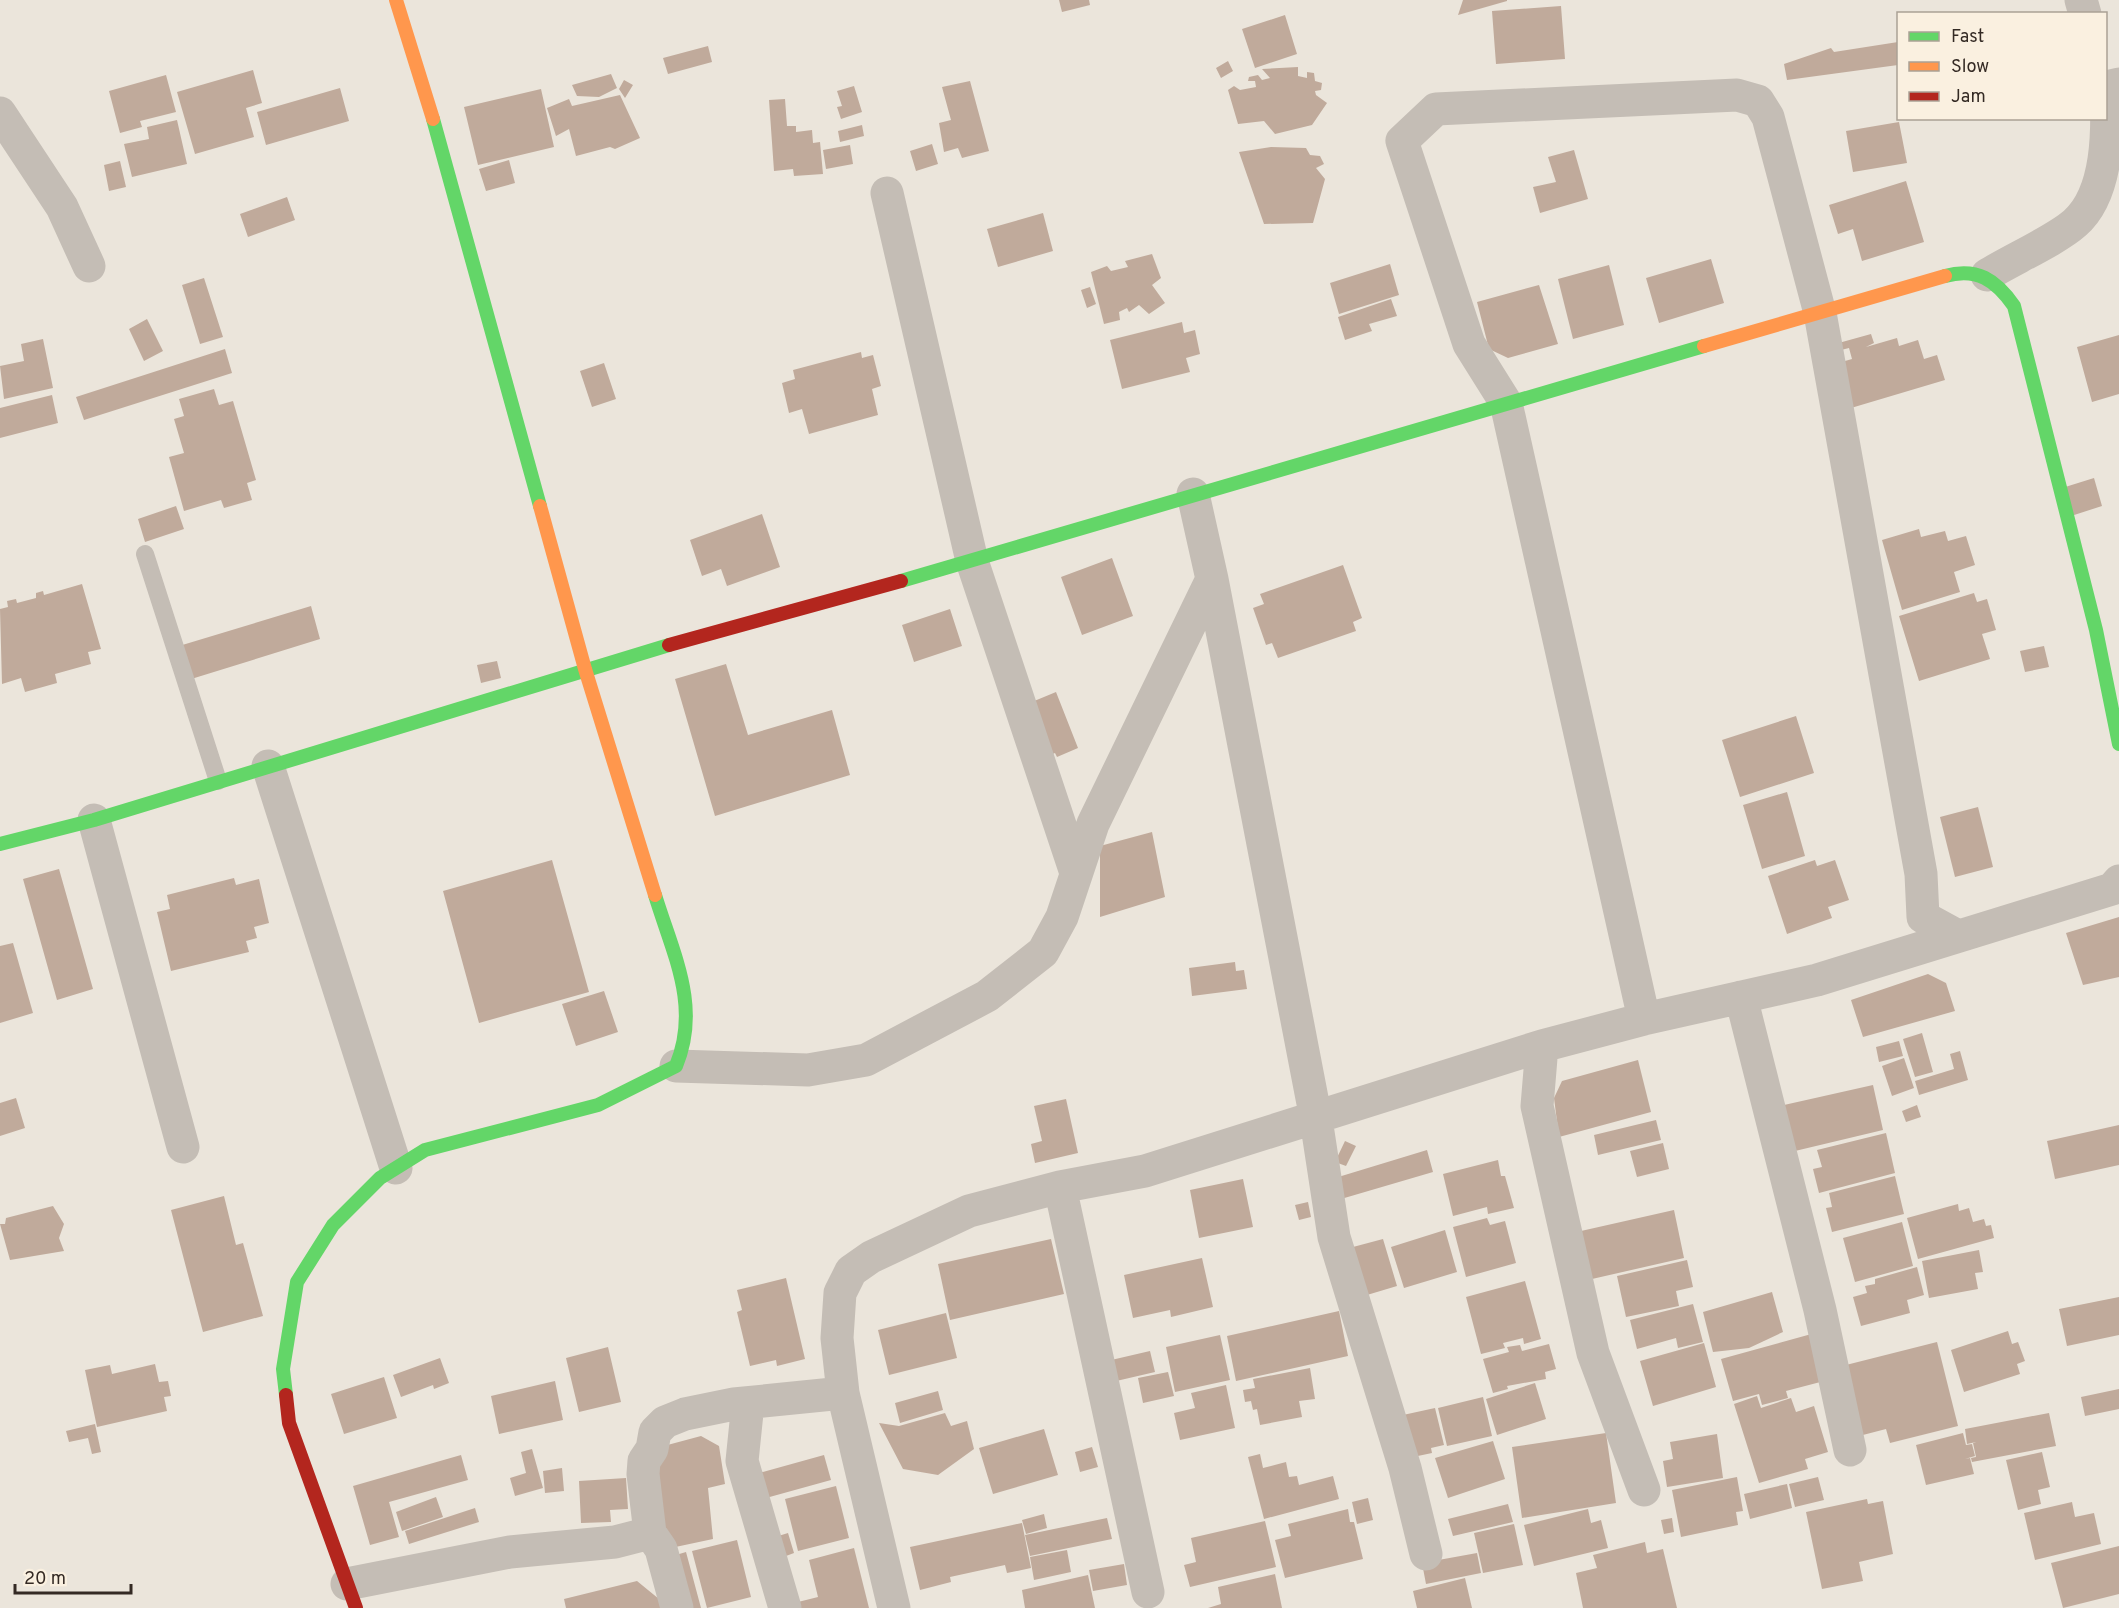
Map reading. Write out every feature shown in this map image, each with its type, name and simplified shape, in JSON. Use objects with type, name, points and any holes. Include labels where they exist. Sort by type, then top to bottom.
[{"type":"street","points":[[396,0],[421,76],[585,669],[687,999],[685,1044],[676,1066]]},
{"type":"street","points":[[0,844],[94,820],[585,669],[972,561],[1193,494],[1955,273],[1987,274],[2074,224],[2090,207],[2097,192],[2108,131],[2110,85]]},
{"type":"street","points":[[1644,1019],[1506,403],[1469,344],[1402,141],[1436,110],[1737,95],[1758,100],[1768,117],[1820,313],[1921,874],[1923,917],[1956,935]]},
{"type":"street","points":[[0,113],[62,207],[88,266]]},
{"type":"street","points":[[887,193],[972,561],[1076,873]]},
{"type":"street","points":[[1987,274],[1999,283],[2014,306],[2022,330],[2096,630],[2119,744]]},
{"type":"street","points":[[1193,494],[1212,579],[1316,1119],[1334,1237],[1405,1468],[1426,1554]]},
{"type":"street","points":[[650,1533],[615,1542],[510,1552],[351,1596],[289,1423],[283,1369],[297,1282],[333,1225],[380,1178],[425,1150],[598,1105],[676,1066],[808,1070],[866,1060],[987,996],[1043,952],[1062,916],[1093,824],[1212,579]]},
{"type":"street","points":[[268,766],[396,1168]]},
{"type":"street","points":[[94,820],[183,1147]]},
{"type":"street","points":[[894,1608],[843,1393],[837,1338],[840,1293],[851,1271],[872,1257],[969,1211],[1060,1187],[1145,1171],[1542,1047],[1644,1019],[1817,980],[1956,935],[2112,889],[2119,881]]},
{"type":"street","points":[[1741,997],[1820,1310],[1850,1450]]},
{"type":"street","points":[[1542,1047],[1537,1106],[1593,1353],[1644,1490]]},
{"type":"street","points":[[1060,1187],[1148,1592]]},
{"type":"street","points":[[677,1608],[661,1549],[650,1533],[644,1461],[652,1449],[655,1432],[665,1422],[685,1414],[748,1403],[843,1393]]},
{"type":"street","points":[[748,1403],[742,1461],[785,1608]]},
{"type":"lane","points":[[146,554],[218,781]]},
{"type":"building","points":[[1059,0],[1089,0],[1090,5],[1062,12]]},
{"type":"building","points":[[1463,0],[1507,0],[1507,1],[1458,15]]},
{"type":"building","points":[[1561,6],[1565,59],[1496,64],[1492,11]]},
{"type":"building","points":[[1285,15],[1297,54],[1255,68],[1242,29]]},
{"type":"building","points":[[1897,42],[1897,65],[1787,80],[1784,64],[1831,48],[1834,52]]},
{"type":"building","points":[[708,46],[712,62],[668,74],[663,58]]},
{"type":"building","points":[[1228,61],[1233,71],[1221,78],[1216,68]]},
{"type":"building","points":[[1298,67],[1298,76],[1307,78],[1307,72],[1314,73],[1315,81],[1322,83],[1321,90],[1315,91],[1316,95],[1327,103],[1312,125],[1275,134],[1264,121],[1238,124],[1228,90],[1234,86],[1240,90],[1256,87],[1255,81],[1248,81],[1249,77],[1258,75],[1262,80],[1270,78],[1262,69]]},
{"type":"building","points":[[253,70],[262,103],[246,108],[254,137],[195,154],[177,92]]},
{"type":"building","points":[[611,74],[617,88],[599,97],[577,96],[572,85]]},
{"type":"building","points":[[166,75],[176,112],[140,121],[142,127],[120,133],[109,91]]},
{"type":"building","points":[[624,80],[633,85],[625,98],[619,89]]},
{"type":"building","points":[[970,81],[989,151],[962,158],[958,148],[944,152],[939,123],[951,120],[942,87]]},
{"type":"building","points":[[854,86],[862,112],[841,119],[837,107],[842,106],[837,91]]},
{"type":"building","points":[[340,88],[349,121],[266,145],[257,112]]},
{"type":"building","points":[[541,89],[554,147],[478,165],[464,107]]},
{"type":"building","points":[[620,95],[640,138],[615,149],[610,147],[576,156],[569,129],[556,136],[547,108],[569,99],[572,106]]},
{"type":"building","points":[[785,99],[787,126],[796,126],[796,132],[812,130],[813,143],[820,142],[823,174],[794,176],[793,169],[774,171],[769,100]]},
{"type":"building","points":[[177,120],[187,164],[132,177],[124,144],[149,139],[147,127]]},
{"type":"building","points":[[1899,122],[1907,163],[1853,172],[1846,131]]},
{"type":"building","points":[[862,125],[864,136],[840,142],[838,131]]},
{"type":"building","points":[[932,144],[938,164],[916,171],[910,151]]},
{"type":"building","points":[[850,145],[853,164],[826,169],[823,150]]},
{"type":"building","points":[[1271,147],[1306,148],[1310,155],[1320,156],[1324,164],[1316,168],[1325,179],[1313,223],[1264,224],[1239,152]]},
{"type":"building","points":[[1574,150],[1588,199],[1540,213],[1533,187],[1556,182],[1548,157]]},
{"type":"building","points":[[509,160],[515,183],[486,191],[479,169]]},
{"type":"building","points":[[120,161],[126,187],[109,191],[104,165]]},
{"type":"building","points":[[1906,181],[1924,242],[1862,261],[1853,229],[1838,234],[1829,205]]},
{"type":"building","points":[[287,197],[295,220],[248,237],[240,214]]},
{"type":"building","points":[[1043,213],[1053,251],[998,267],[987,229]]},
{"type":"building","points":[[1152,254],[1161,278],[1152,285],[1165,303],[1149,314],[1139,305],[1129,312],[1127,308],[1119,312],[1120,320],[1104,324],[1091,272],[1107,266],[1111,271],[1128,267],[1125,261]]},
{"type":"building","points":[[1711,259],[1724,303],[1659,323],[1646,278]]},
{"type":"building","points":[[1390,264],[1399,295],[1339,314],[1330,283]]},
{"type":"building","points":[[1609,265],[1624,325],[1573,339],[1558,279]]},
{"type":"building","points":[[204,278],[223,337],[200,344],[182,285]]},
{"type":"building","points":[[1539,285],[1558,344],[1508,358],[1489,349],[1477,302]]},
{"type":"building","points":[[1090,287],[1096,304],[1087,308],[1081,290]]},
{"type":"building","points":[[1391,299],[1397,316],[1369,324],[1372,331],[1345,340],[1338,317]]},
{"type":"building","points":[[147,319],[163,351],[144,361],[129,329]]},
{"type":"building","points":[[1182,322],[1184,333],[1195,330],[1200,354],[1186,358],[1190,372],[1122,389],[1110,340]]},
{"type":"building","points":[[1871,334],[1874,343],[1866,347],[1897,338],[1899,346],[1918,340],[1924,359],[1937,355],[1945,380],[1851,408],[1838,363],[1852,359],[1849,348],[1837,351],[1835,344]]},
{"type":"building","points":[[2119,335],[2119,394],[2092,402],[2077,347]]},
{"type":"building","points":[[43,339],[53,388],[4,399],[0,366],[24,361],[21,344]]},
{"type":"building","points":[[225,349],[232,373],[84,420],[76,397]]},
{"type":"building","points":[[861,352],[862,358],[873,355],[881,386],[872,389],[878,415],[809,434],[802,409],[789,413],[782,383],[795,379],[793,370]]},
{"type":"building","points":[[604,363],[616,399],[592,407],[580,371]]},
{"type":"building","points":[[214,389],[219,405],[233,401],[256,480],[247,483],[252,500],[224,508],[221,500],[184,511],[169,457],[184,453],[174,419],[184,416],[179,399]]},
{"type":"building","points":[[52,395],[58,423],[0,438],[0,408]]},
{"type":"building","points":[[2094,478],[2102,506],[2071,516],[2062,488]]},
{"type":"building","points":[[176,506],[184,529],[145,542],[138,519]]},
{"type":"building","points":[[762,514],[780,567],[727,586],[721,569],[702,576],[690,540]]},
{"type":"building","points":[[1919,529],[1921,537],[1945,531],[1948,541],[1966,536],[1975,565],[1954,572],[1960,592],[1902,610],[1882,540]]},
{"type":"building","points":[[1112,558],[1133,616],[1082,635],[1061,577]]},
{"type":"building","points":[[1343,565],[1362,618],[1353,622],[1356,631],[1278,658],[1272,643],[1266,645],[1253,608],[1264,604],[1260,594]]},
{"type":"building","points":[[82,584],[101,649],[88,652],[91,664],[55,674],[57,683],[25,692],[21,678],[2,684],[0,609],[8,607],[7,601],[16,599],[17,603],[36,598],[36,593],[43,591],[44,595]]},
{"type":"building","points":[[1974,593],[1977,602],[1987,599],[1996,630],[1982,634],[1990,659],[1919,681],[1899,616]]},
{"type":"building","points":[[311,606],[320,639],[188,680],[179,646]]},
{"type":"building","points":[[950,609],[962,646],[914,662],[902,625]]},
{"type":"building","points":[[2044,646],[2049,667],[2025,672],[2020,651]]},
{"type":"building","points":[[497,661],[501,678],[481,683],[477,665]]},
{"type":"building","points":[[726,664],[748,735],[832,710],[850,775],[715,816],[675,679]]},
{"type":"building","points":[[1056,692],[1078,748],[1057,757],[1055,753],[1048,756],[1027,704]]},
{"type":"building","points":[[1796,716],[1814,773],[1740,797],[1722,740]]},
{"type":"building","points":[[1787,792],[1805,856],[1762,869],[1743,805]]},
{"type":"building","points":[[1978,807],[1993,867],[1955,877],[1940,817]]},
{"type":"building","points":[[1152,832],[1165,897],[1100,917],[1100,846]]},
{"type":"building","points":[[552,860],[589,992],[479,1023],[443,891]]},
{"type":"building","points":[[1815,860],[1817,866],[1835,860],[1849,900],[1828,907],[1832,918],[1787,934],[1768,876]]},
{"type":"building","points":[[59,869],[93,989],[57,1000],[23,879]]},
{"type":"building","points":[[234,878],[236,885],[259,879],[269,923],[254,927],[257,938],[246,941],[249,952],[171,971],[157,912],[170,909],[167,895]]},
{"type":"building","points":[[2119,917],[2119,977],[2083,985],[2066,933]]},
{"type":"building","points":[[13,943],[33,1013],[0,1023],[0,946]]},
{"type":"building","points":[[1235,962],[1236,971],[1244,970],[1247,989],[1192,996],[1189,968]]},
{"type":"building","points":[[1928,974],[1946,983],[1955,1011],[1863,1037],[1851,1000]]},
{"type":"building","points":[[604,991],[618,1032],[576,1046],[562,1004]]},
{"type":"building","points":[[1922,1033],[1933,1072],[1915,1077],[1903,1039]]},
{"type":"building","points":[[1899,1041],[1903,1056],[1879,1062],[1876,1047]]},
{"type":"building","points":[[1960,1051],[1968,1080],[1919,1095],[1915,1081],[1954,1069],[1950,1054]]},
{"type":"building","points":[[1904,1058],[1914,1088],[1892,1096],[1882,1066]]},
{"type":"building","points":[[1638,1060],[1651,1112],[1559,1137],[1554,1098],[1562,1081]]},
{"type":"building","points":[[1873,1085],[1883,1130],[1795,1151],[1784,1105]]},
{"type":"building","points":[[16,1098],[25,1128],[0,1136],[0,1103]]},
{"type":"building","points":[[1066,1099],[1078,1153],[1035,1163],[1031,1144],[1042,1141],[1034,1106]]},
{"type":"building","points":[[1917,1105],[1921,1117],[1906,1122],[1902,1111]]},
{"type":"building","points":[[1656,1120],[1661,1140],[1598,1155],[1594,1135]]},
{"type":"building","points":[[2119,1125],[2119,1165],[2055,1179],[2047,1141]]},
{"type":"building","points":[[1886,1133],[1895,1173],[1819,1193],[1813,1169],[1822,1167],[1817,1150]]},
{"type":"building","points":[[1345,1141],[1356,1146],[1346,1166],[1335,1162]]},
{"type":"building","points":[[1663,1143],[1669,1169],[1637,1177],[1630,1151]]},
{"type":"building","points":[[1427,1150],[1433,1172],[1341,1199],[1335,1178]]},
{"type":"building","points":[[1498,1160],[1501,1176],[1505,1176],[1514,1208],[1488,1214],[1487,1207],[1453,1216],[1443,1174]]},
{"type":"building","points":[[1895,1176],[1904,1214],[1832,1232],[1826,1208],[1832,1207],[1829,1193]]},
{"type":"building","points":[[1243,1179],[1253,1227],[1199,1238],[1190,1190]]},
{"type":"building","points":[[224,1196],[236,1245],[243,1243],[263,1316],[203,1332],[171,1210]]},
{"type":"building","points":[[1308,1202],[1311,1217],[1299,1220],[1295,1205]]},
{"type":"building","points":[[1958,1204],[1959,1211],[1969,1208],[1973,1222],[1984,1219],[1986,1226],[1991,1225],[1994,1238],[1918,1259],[1907,1218]]},
{"type":"building","points":[[53,1206],[64,1224],[59,1238],[64,1251],[10,1260],[0,1224],[5,1224],[6,1218]]},
{"type":"building","points":[[1674,1210],[1684,1258],[1592,1279],[1581,1231]]},
{"type":"building","points":[[1487,1218],[1490,1225],[1505,1221],[1516,1263],[1466,1277],[1453,1227]]},
{"type":"building","points":[[1902,1222],[1913,1266],[1855,1282],[1843,1238]]},
{"type":"building","points":[[1445,1230],[1457,1272],[1404,1288],[1391,1247]]},
{"type":"building","points":[[1051,1239],[1064,1294],[950,1320],[938,1264]]},
{"type":"building","points":[[1383,1239],[1397,1286],[1367,1295],[1353,1247]]},
{"type":"building","points":[[1979,1250],[1983,1272],[1975,1273],[1978,1289],[1929,1298],[1922,1261]]},
{"type":"building","points":[[1202,1258],[1213,1307],[1171,1317],[1170,1310],[1133,1318],[1124,1275]]},
{"type":"building","points":[[1687,1260],[1693,1287],[1676,1291],[1679,1306],[1626,1317],[1617,1276]]},
{"type":"building","points":[[1917,1267],[1924,1295],[1907,1300],[1910,1313],[1861,1326],[1853,1297],[1867,1293],[1865,1286],[1875,1284],[1875,1279]]},
{"type":"building","points":[[786,1278],[805,1359],[777,1366],[776,1360],[750,1366],[737,1312],[742,1310],[737,1290]]},
{"type":"building","points":[[1525,1281],[1541,1339],[1524,1344],[1523,1338],[1503,1343],[1505,1348],[1481,1354],[1466,1297]]},
{"type":"building","points":[[1772,1292],[1783,1332],[1749,1348],[1713,1352],[1703,1312]]},
{"type":"building","points":[[2119,1297],[2119,1335],[2067,1346],[2059,1309]]},
{"type":"building","points":[[1693,1304],[1703,1342],[1678,1348],[1676,1338],[1637,1349],[1630,1320]]},
{"type":"building","points":[[1339,1311],[1348,1356],[1236,1381],[1227,1336]]},
{"type":"building","points":[[946,1313],[957,1358],[889,1375],[878,1330]]},
{"type":"building","points":[[2008,1331],[2012,1344],[2018,1342],[2025,1361],[2017,1364],[2020,1374],[1964,1392],[1951,1350]]},
{"type":"building","points":[[1815,1333],[1828,1380],[1786,1391],[1788,1398],[1762,1405],[1759,1394],[1733,1401],[1721,1359]]},
{"type":"building","points":[[1220,1335],[1230,1380],[1175,1392],[1166,1347]]},
{"type":"building","points":[[1937,1342],[1958,1426],[1890,1443],[1886,1429],[1859,1436],[1842,1366]]},
{"type":"building","points":[[1704,1343],[1716,1387],[1653,1406],[1640,1361]]},
{"type":"building","points":[[1549,1344],[1556,1369],[1545,1372],[1546,1379],[1507,1386],[1508,1389],[1493,1393],[1483,1359],[1509,1352],[1507,1347],[1520,1345],[1522,1351]]},
{"type":"building","points":[[608,1347],[621,1402],[579,1412],[566,1358]]},
{"type":"building","points":[[1150,1351],[1155,1372],[1112,1382],[1107,1361]]},
{"type":"building","points":[[440,1358],[449,1383],[434,1389],[433,1385],[401,1397],[393,1375]]},
{"type":"building","points":[[155,1364],[159,1382],[168,1381],[171,1396],[164,1397],[167,1411],[97,1427],[85,1370],[110,1365],[112,1374]]},
{"type":"building","points":[[1310,1368],[1315,1399],[1299,1401],[1302,1417],[1260,1425],[1257,1409],[1253,1410],[1251,1401],[1245,1402],[1243,1390],[1255,1388],[1253,1379]]},
{"type":"building","points":[[1168,1372],[1174,1396],[1143,1403],[1138,1378]]},
{"type":"building","points":[[384,1377],[397,1418],[344,1434],[331,1394]]},
{"type":"building","points":[[555,1381],[563,1420],[499,1434],[491,1396]]},
{"type":"building","points":[[1535,1383],[1546,1419],[1497,1435],[1486,1399]]},
{"type":"building","points":[[1226,1385],[1235,1428],[1180,1440],[1174,1413],[1195,1408],[1191,1393]]},
{"type":"building","points":[[2119,1389],[2119,1409],[2085,1416],[2081,1397]]},
{"type":"building","points":[[938,1391],[943,1410],[900,1423],[895,1403]]},
{"type":"building","points":[[1757,1396],[1761,1408],[1791,1398],[1796,1412],[1814,1406],[1828,1452],[1805,1459],[1808,1469],[1759,1483],[1734,1404]]},
{"type":"building","points":[[1483,1397],[1492,1436],[1447,1446],[1438,1408]]},
{"type":"building","points":[[1435,1408],[1444,1445],[1431,1448],[1432,1453],[1413,1457],[1403,1415]]},
{"type":"building","points":[[945,1413],[951,1426],[967,1421],[974,1449],[938,1475],[903,1469],[879,1423],[899,1426]]},
{"type":"building","points":[[2049,1413],[2056,1446],[1972,1462],[1971,1458],[1976,1457],[1973,1443],[1976,1442],[1967,1444],[1965,1429]]},
{"type":"building","points":[[95,1424],[101,1452],[92,1454],[88,1438],[69,1442],[66,1431]]},
{"type":"building","points":[[1044,1429],[1058,1475],[993,1494],[979,1448]]},
{"type":"building","points":[[1606,1433],[1616,1503],[1522,1518],[1512,1447]]},
{"type":"building","points":[[1963,1433],[1966,1445],[1972,1444],[1975,1456],[1965,1459],[1970,1458],[1974,1474],[1926,1485],[1916,1445]]},
{"type":"building","points":[[1717,1434],[1723,1478],[1667,1487],[1663,1461],[1673,1459],[1670,1442]]},
{"type":"building","points":[[701,1436],[719,1446],[725,1484],[708,1488],[713,1539],[666,1549],[646,1466],[660,1447]]},
{"type":"building","points":[[1493,1441],[1505,1479],[1448,1498],[1435,1458]]},
{"type":"building","points":[[1092,1447],[1098,1467],[1080,1472],[1075,1452]]},
{"type":"building","points":[[532,1449],[543,1488],[515,1496],[510,1478],[526,1473],[521,1452]]},
{"type":"building","points":[[2042,1452],[2050,1487],[2038,1490],[2041,1504],[2018,1510],[2006,1460]]},
{"type":"building","points":[[1260,1454],[1263,1468],[1286,1462],[1289,1477],[1297,1476],[1299,1485],[1333,1476],[1339,1499],[1264,1519],[1248,1457]]},
{"type":"building","points":[[461,1455],[468,1480],[389,1502],[399,1537],[370,1545],[353,1486]]},
{"type":"building","points":[[824,1455],[831,1480],[766,1498],[759,1473]]},
{"type":"building","points":[[562,1468],[564,1491],[545,1493],[543,1471]]},
{"type":"building","points":[[1737,1477],[1743,1511],[1736,1512],[1738,1525],[1681,1537],[1672,1490]]},
{"type":"building","points":[[1818,1477],[1824,1500],[1795,1507],[1789,1484]]},
{"type":"building","points":[[626,1478],[628,1509],[610,1510],[611,1522],[581,1523],[579,1481]]},
{"type":"building","points":[[1787,1484],[1792,1508],[1750,1519],[1744,1494]]},
{"type":"building","points":[[836,1486],[849,1538],[798,1551],[785,1499]]},
{"type":"building","points":[[436,1497],[443,1517],[402,1531],[396,1512]]},
{"type":"building","points":[[1368,1498],[1373,1520],[1357,1524],[1352,1502]]},
{"type":"building","points":[[1867,1499],[1868,1504],[1883,1501],[1893,1554],[1859,1562],[1863,1581],[1822,1589],[1806,1512]]},
{"type":"building","points":[[2072,1502],[2075,1517],[2094,1513],[2101,1544],[2035,1560],[2024,1513]]},
{"type":"building","points":[[1508,1504],[1513,1522],[1453,1536],[1448,1519]]},
{"type":"building","points":[[475,1508],[479,1522],[409,1544],[405,1531]]},
{"type":"building","points":[[1348,1509],[1350,1522],[1354,1522],[1363,1559],[1285,1578],[1275,1540],[1291,1536],[1288,1524]]},
{"type":"building","points":[[1588,1509],[1591,1523],[1601,1520],[1608,1548],[1534,1566],[1524,1525]]},
{"type":"building","points":[[1044,1514],[1047,1528],[1026,1534],[1022,1520]]},
{"type":"building","points":[[1107,1518],[1112,1539],[1030,1556],[1025,1535]]},
{"type":"building","points":[[1672,1518],[1674,1532],[1664,1534],[1661,1520]]},
{"type":"building","points":[[1265,1521],[1276,1567],[1190,1587],[1184,1565],[1196,1562],[1191,1538]]},
{"type":"building","points":[[1022,1523],[1031,1568],[1007,1573],[1005,1565],[950,1577],[951,1582],[920,1590],[910,1547]]},
{"type":"building","points":[[1514,1524],[1523,1565],[1483,1573],[1474,1533]]},
{"type":"building","points":[[788,1533],[794,1553],[778,1559],[772,1538]]},
{"type":"building","points":[[737,1540],[751,1597],[707,1608],[692,1551]]},
{"type":"building","points":[[1645,1542],[1647,1553],[1663,1549],[1677,1608],[1583,1608],[1576,1573],[1597,1568],[1593,1555]]},
{"type":"building","points":[[2119,1546],[2119,1594],[2063,1608],[2051,1563]]},
{"type":"building","points":[[854,1548],[869,1608],[799,1608],[798,1602],[818,1597],[809,1560]]},
{"type":"building","points":[[1067,1550],[1071,1572],[1034,1580],[1030,1557]]},
{"type":"building","points":[[686,1552],[701,1608],[683,1608],[669,1557]]},
{"type":"building","points":[[1477,1553],[1481,1573],[1426,1584],[1422,1563]]},
{"type":"building","points":[[1124,1564],[1127,1585],[1093,1591],[1089,1570]]},
{"type":"building","points":[[1275,1574],[1282,1608],[1208,1608],[1221,1604],[1218,1587]]},
{"type":"building","points":[[1088,1575],[1095,1608],[1025,1608],[1022,1590]]},
{"type":"building","points":[[1465,1578],[1472,1608],[1417,1608],[1413,1591]]},
{"type":"building","points":[[637,1581],[659,1599],[661,1608],[566,1608],[564,1599]]},
{"type":"traffic: fast","points":[[433,119],[540,506]]},
{"type":"traffic: fast","points":[[1945,276],[1967,273],[1985,278],[2000,289],[2014,306],[2096,630],[2119,744]]},
{"type":"traffic: fast","points":[[901,581],[1704,346]]},
{"type":"traffic: fast","points":[[0,844],[94,820],[669,645]]},
{"type":"traffic: fast","points":[[286,1395],[283,1369],[297,1282],[333,1225],[380,1178],[425,1150],[598,1105],[676,1066],[683,1044],[686,1022],[685,1001],[682,980],[655,895]]},
{"type":"traffic: slow","points":[[396,0],[433,119]]},
{"type":"traffic: slow","points":[[1704,346],[1945,276]]},
{"type":"traffic: slow","points":[[540,506],[585,669],[655,895]]},
{"type":"traffic: jam","points":[[669,645],[901,581]]},
{"type":"traffic: jam","points":[[286,1395],[289,1423],[356,1608]]}]
